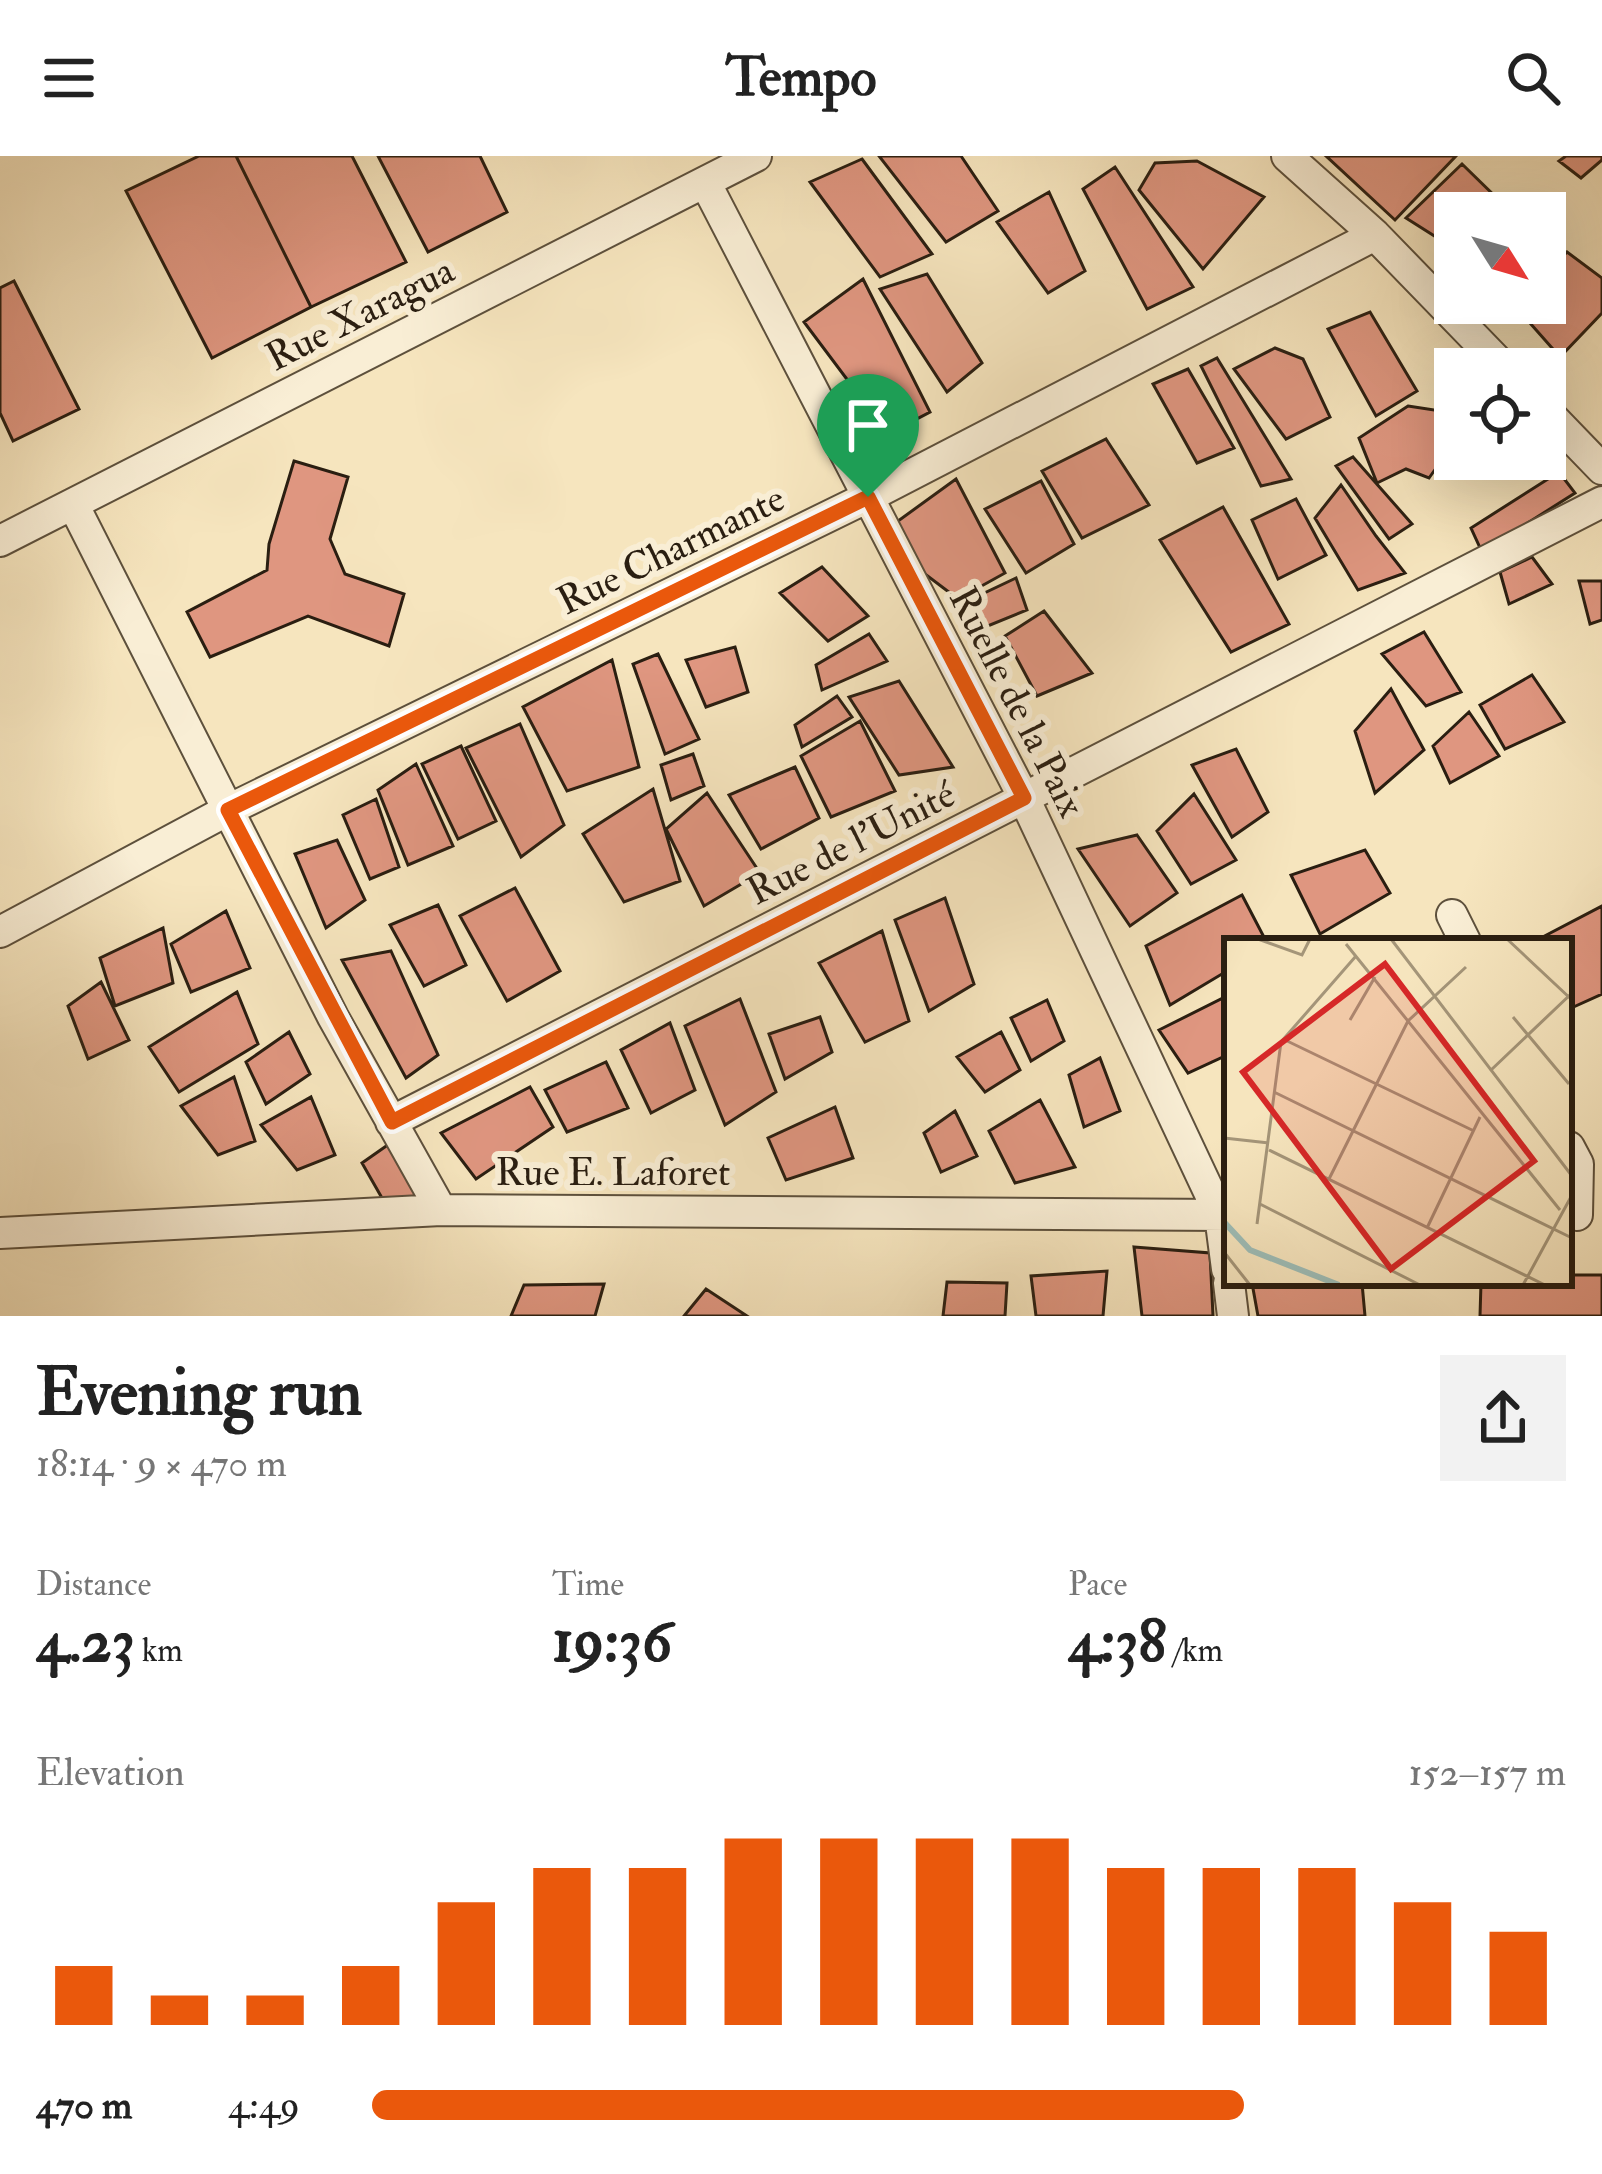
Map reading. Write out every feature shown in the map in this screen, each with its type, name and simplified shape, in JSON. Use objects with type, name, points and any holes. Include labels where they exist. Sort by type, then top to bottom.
[{"type":"street","name":"Rue Xaragua","points":[[0,542],[756,156]]},
{"type":"street","points":[[1287,156],[1375,235],[1485,348]]},
{"type":"street","name":"Ruelle de la Paix","points":[[705,182],[1024,798],[1224,1215]]},
{"type":"street","name":"Rue Charmante","points":[[0,932],[228,810],[868,497],[1375,235]]},
{"type":"street","points":[[1566,432],[1602,469]]},
{"type":"street","name":"Rue de l'Unité","points":[[392,1122],[1602,502]]},
{"type":"street","points":[[73,504],[228,810],[441,1210]]},
{"type":"street","points":[[1572,1153],[1578,1164],[1583,1214]]},
{"type":"street","name":"Rue E. Laforet","points":[[0,1233],[441,1210],[1224,1215]]},
{"type":"street","points":[[1229,1286],[1233,1316]]},
{"type":"building","points":[[199,156],[236,156],[311,307],[212,358],[126,191]]},
{"type":"building","points":[[236,156],[352,156],[406,262],[311,307]]},
{"type":"building","points":[[378,156],[480,156],[507,212],[428,252]]},
{"type":"building","points":[[879,156],[961,156],[998,211],[946,242]]},
{"type":"building","points":[[1326,156],[1456,156],[1395,220]]},
{"type":"building","points":[[1566,156],[1602,156],[1602,160],[1581,178],[1559,161]]},
{"type":"building","points":[[862,159],[932,254],[880,277],[810,182]]},
{"type":"building","points":[[1197,161],[1264,197],[1203,269],[1139,190],[1155,163]]},
{"type":"building","points":[[1462,164],[1491,192],[1434,192],[1434,236],[1406,218]]},
{"type":"building","points":[[1115,167],[1193,287],[1147,309],[1083,189]]},
{"type":"building","points":[[1049,192],[1085,271],[1048,293],[997,222]]},
{"type":"building","points":[[1566,253],[1602,278],[1602,313],[1566,351],[1552,348],[1531,324],[1566,324]]},
{"type":"building","points":[[927,274],[982,363],[947,392],[880,289]]},
{"type":"building","points":[[863,279],[930,412],[888,434],[804,322]]},
{"type":"building","points":[[14,281],[79,409],[13,441],[0,413],[0,288]]},
{"type":"building","points":[[1370,312],[1417,391],[1376,416],[1328,329]]},
{"type":"building","points":[[1275,348],[1303,359],[1330,417],[1286,439],[1234,369]]},
{"type":"building","points":[[1217,358],[1291,479],[1261,486],[1201,366]]},
{"type":"building","points":[[1188,369],[1234,448],[1197,463],[1153,384]]},
{"type":"building","points":[[1408,406],[1434,410],[1434,471],[1429,478],[1406,469],[1377,483],[1359,438]]},
{"type":"building","points":[[1106,439],[1149,505],[1082,538],[1042,471]]},
{"type":"building","points":[[1353,457],[1412,524],[1389,539],[1336,466]]},
{"type":"building","points":[[294,461],[348,477],[330,539],[345,574],[404,594],[389,646],[308,616],[210,657],[187,612],[267,570],[269,544]]},
{"type":"building","points":[[956,479],[1005,573],[958,599],[876,537]]},
{"type":"building","points":[[1546,480],[1565,480],[1575,493],[1482,552],[1471,528]]},
{"type":"building","points":[[1041,481],[1074,544],[1026,573],[985,509]]},
{"type":"building","points":[[1341,485],[1405,573],[1358,590],[1315,518]]},
{"type":"building","points":[[1296,499],[1326,555],[1278,579],[1252,520]]},
{"type":"building","points":[[1223,507],[1289,624],[1231,652],[1160,540]]},
{"type":"building","points":[[1532,557],[1552,584],[1509,604],[1500,572]]},
{"type":"building","points":[[822,567],[868,616],[828,641],[780,593]]},
{"type":"building","points":[[1016,578],[1027,610],[968,634],[955,607]]},
{"type":"building","points":[[1579,581],[1602,581],[1602,620],[1590,624]]},
{"type":"building","points":[[1044,611],[1092,673],[1037,696],[1005,636]]},
{"type":"building","points":[[1424,632],[1461,692],[1426,706],[1382,654]]},
{"type":"building","points":[[869,634],[887,661],[822,690],[816,665]]},
{"type":"building","points":[[735,647],[748,692],[706,707],[686,660]]},
{"type":"building","points":[[658,654],[699,739],[665,754],[633,664]]},
{"type":"building","points":[[612,660],[639,767],[567,791],[523,707]]},
{"type":"building","points":[[1532,675],[1564,722],[1505,749],[1480,705]]},
{"type":"building","points":[[899,681],[953,767],[899,775],[849,697]]},
{"type":"building","points":[[1391,689],[1424,750],[1375,793],[1355,731]]},
{"type":"building","points":[[837,696],[852,717],[802,747],[795,725]]},
{"type":"building","points":[[1469,712],[1499,756],[1450,783],[1433,746]]},
{"type":"building","points":[[860,721],[895,791],[831,817],[801,756]]},
{"type":"building","points":[[520,724],[564,825],[521,857],[466,748]]},
{"type":"building","points":[[461,746],[496,821],[458,839],[422,764]]},
{"type":"building","points":[[1236,749],[1268,812],[1232,837],[1192,765]]},
{"type":"building","points":[[693,754],[704,786],[671,800],[661,765]]},
{"type":"building","points":[[416,764],[453,846],[408,865],[378,790]]},
{"type":"building","points":[[795,767],[819,818],[761,849],[729,795]]},
{"type":"building","points":[[653,789],[680,881],[624,902],[583,834]]},
{"type":"building","points":[[707,793],[760,873],[704,906],[666,829]]},
{"type":"building","points":[[1194,794],[1236,860],[1191,884],[1157,831]]},
{"type":"building","points":[[376,799],[399,867],[370,879],[343,815]]},
{"type":"building","points":[[1137,835],[1177,893],[1130,926],[1078,849]]},
{"type":"building","points":[[337,840],[365,900],[326,928],[295,854]]},
{"type":"building","points":[[1365,850],[1390,893],[1320,934],[1291,875]]},
{"type":"building","points":[[515,888],[560,971],[507,1001],[460,916]]},
{"type":"building","points":[[1242,895],[1264,938],[1224,938],[1224,973],[1170,1005],[1146,946]]},
{"type":"building","points":[[945,898],[974,984],[929,1011],[895,920]]},
{"type":"building","points":[[438,905],[466,965],[424,986],[390,925]]},
{"type":"building","points":[[1602,906],[1602,994],[1572,1008],[1572,938],[1541,938]]},
{"type":"building","points":[[226,911],[250,968],[191,992],[171,944]]},
{"type":"building","points":[[163,928],[173,983],[115,1006],[100,958]]},
{"type":"building","points":[[882,931],[909,1021],[865,1042],[819,963]]},
{"type":"building","points":[[391,951],[438,1055],[406,1078],[342,960]]},
{"type":"building","points":[[101,982],[129,1040],[88,1059],[68,1006]]},
{"type":"building","points":[[237,992],[258,1044],[179,1092],[149,1047]]},
{"type":"building","points":[[1224,998],[1224,1056],[1188,1073],[1159,1030]]},
{"type":"building","points":[[740,999],[776,1092],[725,1125],[685,1026]]},
{"type":"building","points":[[1047,1000],[1064,1041],[1031,1061],[1011,1018]]},
{"type":"building","points":[[820,1017],[832,1052],[785,1079],[769,1034]]},
{"type":"building","points":[[670,1023],[695,1090],[651,1113],[621,1050]]},
{"type":"building","points":[[289,1032],[310,1074],[266,1104],[246,1062]]},
{"type":"building","points":[[1001,1032],[1020,1070],[985,1092],[957,1057]]},
{"type":"building","points":[[1100,1058],[1120,1111],[1084,1127],[1069,1075]]},
{"type":"building","points":[[606,1062],[628,1108],[567,1132],[545,1090]]},
{"type":"building","points":[[234,1077],[255,1141],[218,1155],[181,1106]]},
{"type":"building","points":[[530,1087],[553,1127],[476,1179],[441,1133]]},
{"type":"building","points":[[311,1097],[335,1155],[297,1170],[261,1125]]},
{"type":"building","points":[[1040,1100],[1075,1167],[1015,1183],[989,1131]]},
{"type":"building","points":[[835,1107],[853,1158],[786,1180],[768,1138]]},
{"type":"building","points":[[955,1111],[977,1156],[941,1172],[924,1133]]},
{"type":"building","points":[[392,1142],[421,1197],[386,1205],[362,1163]]},
{"type":"building","points":[[1134,1247],[1210,1253],[1213,1316],[1142,1316]]},
{"type":"building","points":[[1107,1271],[1103,1316],[1036,1316],[1031,1276]]},
{"type":"building","points":[[1572,1275],[1602,1275],[1602,1316],[1480,1316],[1481,1286],[1572,1286]]},
{"type":"building","points":[[947,1282],[1007,1283],[1005,1316],[943,1316]]},
{"type":"building","points":[[604,1284],[595,1316],[511,1316],[524,1285]]},
{"type":"building","points":[[1253,1286],[1362,1286],[1365,1316],[1258,1316]]},
{"type":"building","points":[[706,1289],[747,1316],[684,1316]]},
{"type":"route","points":[[868,497],[1024,798],[392,1122],[228,810],[868,497]]}]
